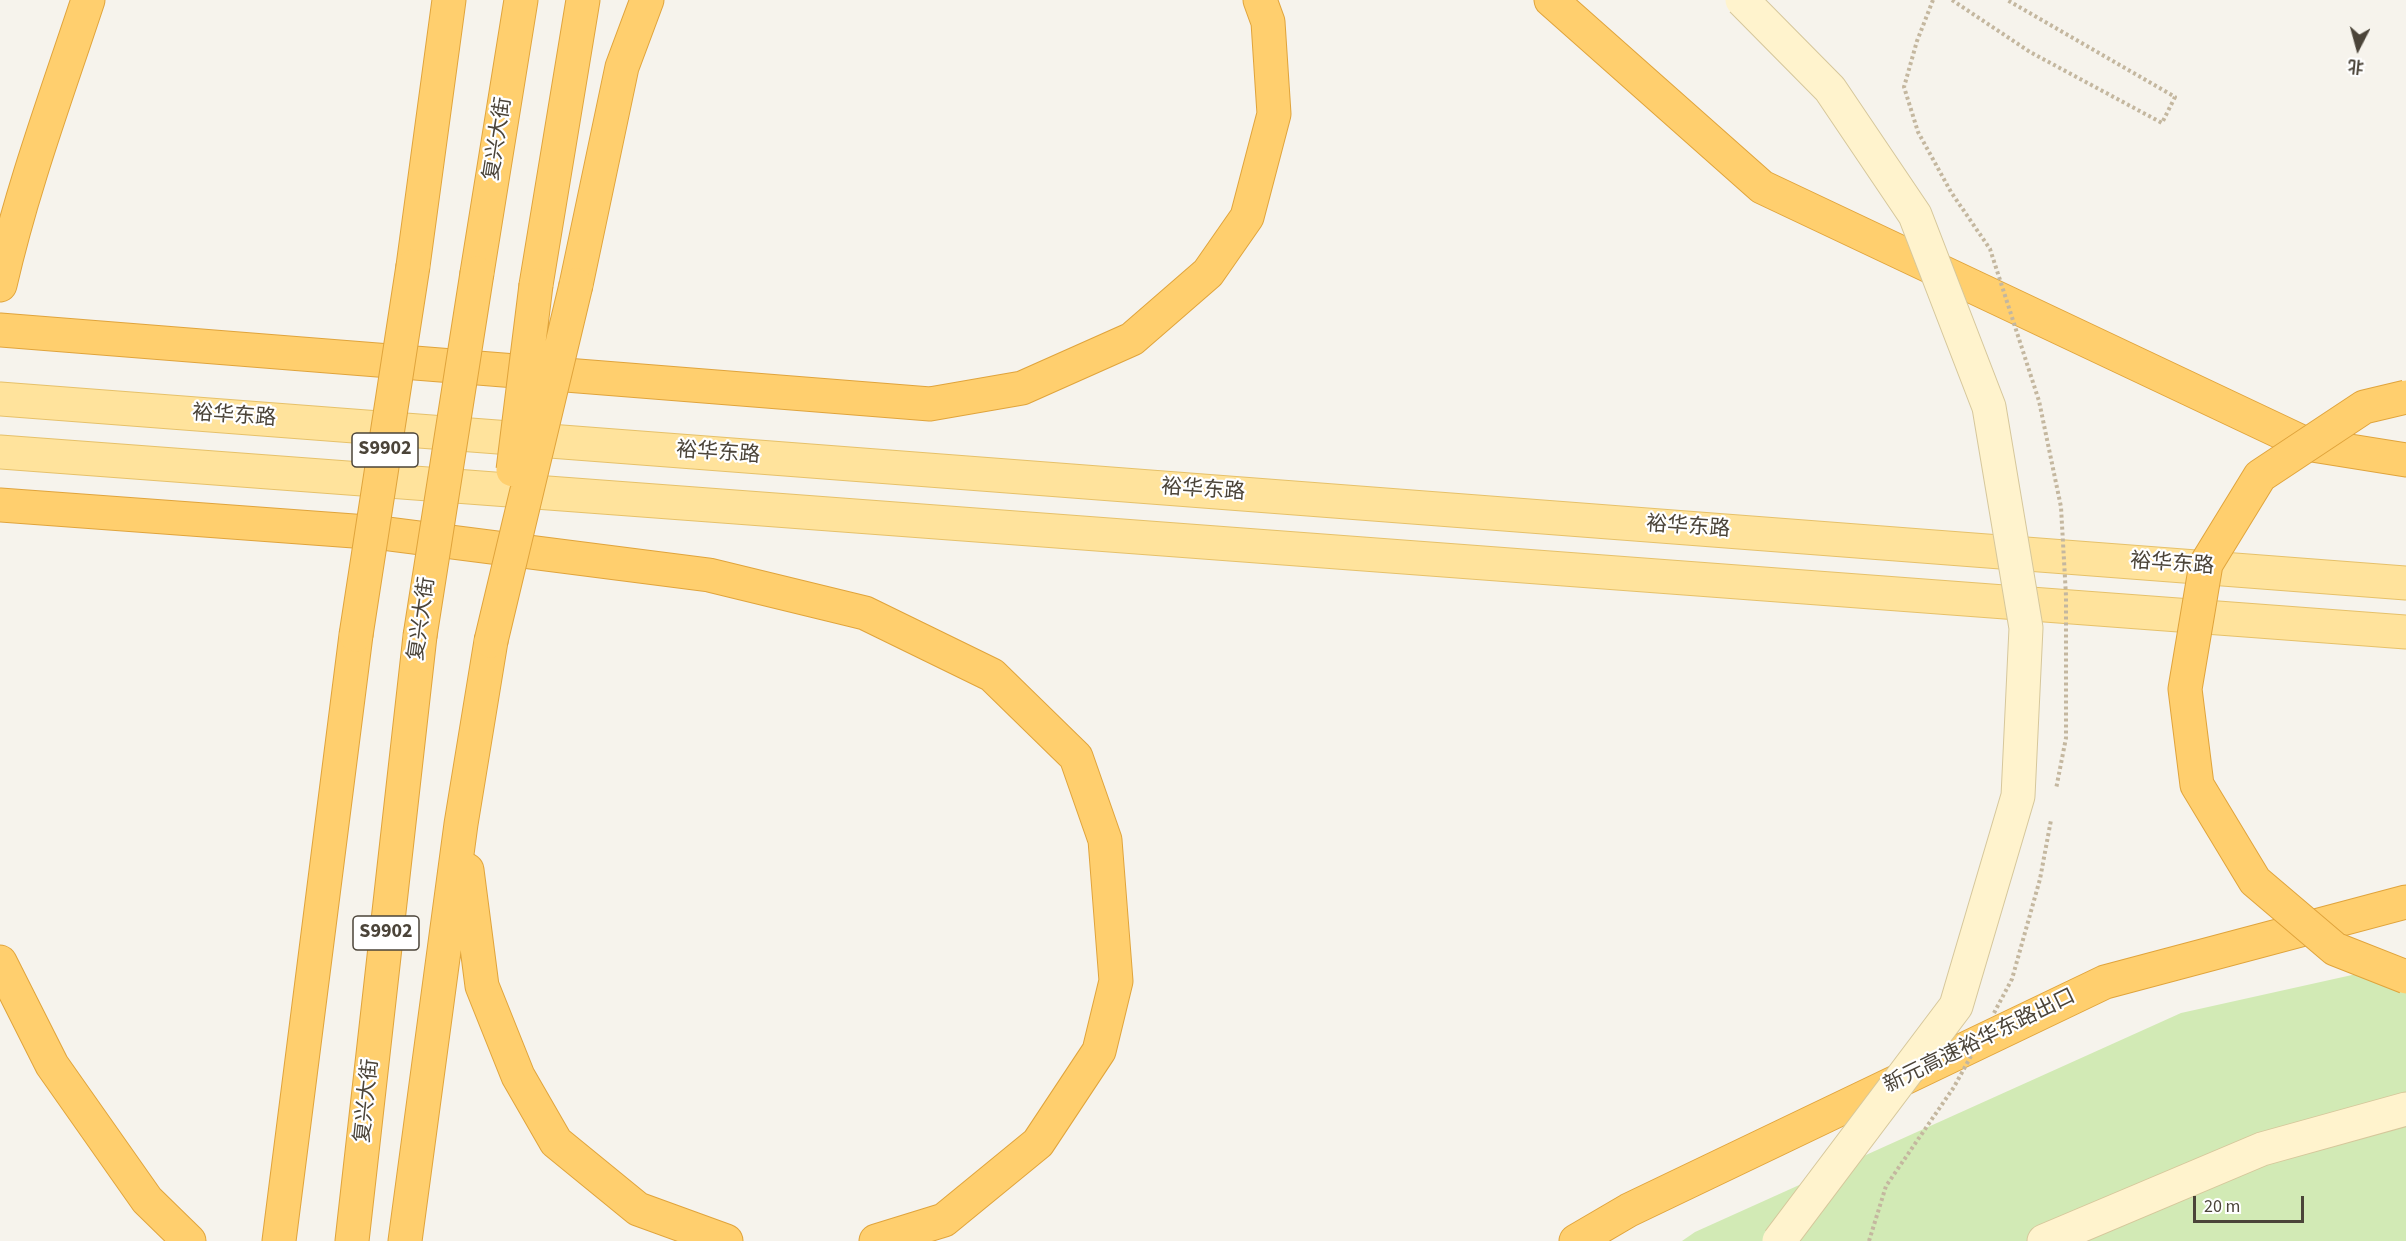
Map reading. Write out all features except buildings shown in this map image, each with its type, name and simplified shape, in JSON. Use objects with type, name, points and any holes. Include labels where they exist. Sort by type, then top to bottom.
[{"type":"highway","points":[[0,285],[9,246],[88,0]]},
{"type":"highway","name":"S9902","points":[[279,1241],[356,634],[413,266],[449,0]]},
{"type":"highway","name":"复兴大街","points":[[352,1236],[420,636],[521,0]]},
{"type":"highway","points":[[405,1241],[461,824],[490,641],[536,285],[583,0]]},
{"type":"highway","points":[[490,641],[576,285],[622,67],[647,0]]},
{"type":"highway","points":[[0,330],[930,404],[1022,388],[1132,339],[1208,273],[1247,217],[1274,114],[1268,22],[1260,0]]},
{"type":"highway","points":[[1551,0],[1762,187],[2306,444],[2406,460]]},
{"type":"highway","points":[[2406,397],[2364,407],[2260,476],[2206,564],[2185,689],[2197,785],[2255,881],[2335,949],[2406,977]]},
{"type":"highway","points":[[0,505],[381,533],[709,575],[865,613],[992,675],[1076,757],[1105,840],[1116,981],[1099,1051],[1038,1143],[944,1220],[876,1241]]},
{"type":"highway","points":[[461,824],[482,986],[518,1076],[556,1142],[638,1209],[726,1241]]},
{"type":"highway","name":"新元高速裕华东路出口","points":[[1576,1241],[1629,1210],[2105,982],[2406,902]]},
{"type":"highway","points":[[0,962],[52,1065],[147,1200],[189,1241]]},
{"type":"main road","points":[[1742,0],[1830,89],[1915,215],[1989,407],[2026,628],[2018,796],[1956,1006],[1779,1241]]},
{"type":"main road","name":"裕华东路","points":[[0,399],[2406,583]]},
{"type":"main road","points":[[0,452],[2406,632]]},
{"type":"main road","points":[[2044,1241],[2262,1149],[2406,1109]]},
{"type":"path","points":[[1952,0],[2030,52],[2162,123],[2175,97],[2007,0]]},
{"type":"green space","points":[[2406,963],[2406,1241],[1682,1241],[1695,1232],[2181,1013]]}]
